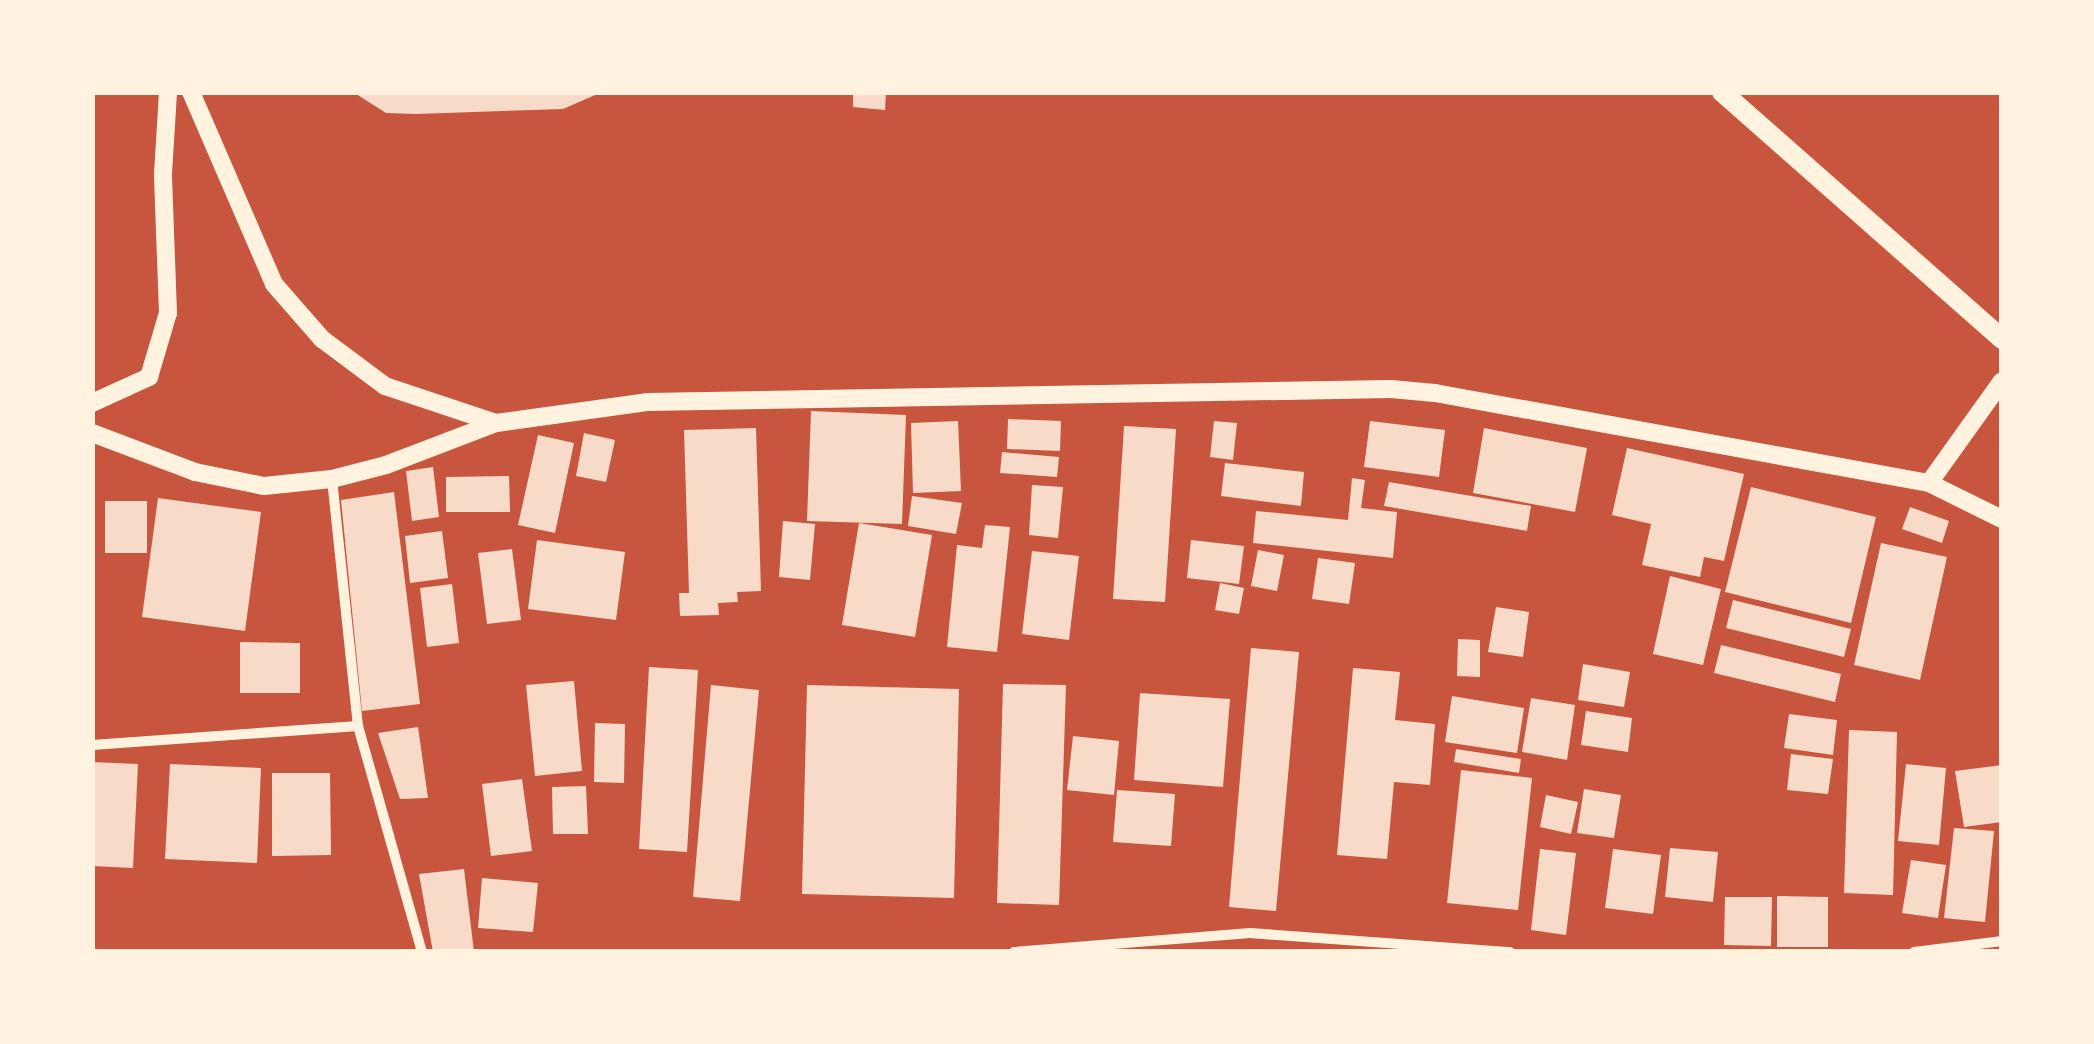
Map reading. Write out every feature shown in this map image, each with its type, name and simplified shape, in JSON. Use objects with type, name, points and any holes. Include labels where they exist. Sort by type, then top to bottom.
[{"type":"main road","points":[[1722,92],[2002,339]]},
{"type":"street","points":[[92,403],[149,377],[168,313],[163,174],[168,92]]},
{"type":"street","points":[[192,92],[274,284],[322,339],[385,386],[496,423]]},
{"type":"street","points":[[1928,483],[2002,380]]},
{"type":"street","points":[[92,432],[195,472],[264,486],[332,479],[386,464],[496,423],[647,402],[1391,390],[1435,393],[1928,483],[2002,519]]},
{"type":"street","points":[[332,479],[358,726],[422,952]]},
{"type":"street","points":[[92,745],[358,726]]},
{"type":"street","points":[[1014,952],[1250,933],[1510,952]]},
{"type":"street","points":[[1914,952],[2002,941]]},
{"type":"building","points":[[353,92],[602,92],[563,109],[416,114],[386,113]]},
{"type":"building","points":[[853,92],[886,92],[885,110],[853,107]]},
{"type":"building","points":[[811,411],[906,415],[902,524],[807,521]]},
{"type":"building","points":[[1008,419],[1061,421],[1060,451],[1007,449]]},
{"type":"building","points":[[958,421],[961,491],[913,493],[911,423]]},
{"type":"building","points":[[1214,421],[1237,423],[1233,460],[1210,457]]},
{"type":"building","points":[[1370,421],[1445,430],[1439,477],[1364,467]]},
{"type":"building","points":[[1124,426],[1176,429],[1165,602],[1113,599]]},
{"type":"building","points":[[756,428],[761,591],[737,592],[738,602],[718,603],[719,615],[680,616],[679,593],[689,593],[684,430]]},
{"type":"building","points":[[1484,428],[1587,448],[1575,512],[1473,493]]},
{"type":"building","points":[[584,433],[615,440],[606,482],[576,476]]},
{"type":"building","points":[[538,435],[574,443],[555,533],[518,525]]},
{"type":"building","points":[[1627,448],[1744,474],[1724,561],[1704,557],[1700,577],[1642,565],[1651,524],[1612,515]]},
{"type":"building","points":[[1002,452],[1059,457],[1057,477],[1000,473]]},
{"type":"building","points":[[1225,463],[1304,472],[1301,506],[1221,496]]},
{"type":"building","points":[[433,467],[439,517],[412,521],[406,471]]},
{"type":"building","points":[[509,476],[510,512],[446,512],[446,477]]},
{"type":"building","points":[[1352,478],[1365,480],[1361,508],[1397,512],[1393,558],[1253,543],[1256,511],[1348,520]]},
{"type":"building","points":[[1389,482],[1531,506],[1527,531],[1384,506]]},
{"type":"building","points":[[1032,485],[1063,487],[1058,538],[1029,535]]},
{"type":"building","points":[[1751,487],[1876,517],[1851,623],[1725,592]]},
{"type":"building","points":[[394,492],[420,704],[362,711],[341,500]]},
{"type":"building","points":[[912,496],[962,503],[956,534],[908,526]]},
{"type":"building","points":[[158,498],[261,512],[245,631],[142,617]]},
{"type":"building","points":[[105,501],[147,501],[147,553],[105,553]]},
{"type":"building","points":[[1910,507],[1949,521],[1942,543],[1902,529]]},
{"type":"building","points":[[783,521],[815,524],[810,580],[779,577]]},
{"type":"building","points":[[859,523],[932,535],[915,637],[842,625]]},
{"type":"building","points":[[985,525],[1010,527],[997,652],[947,647],[957,545],[982,548]]},
{"type":"building","points":[[442,531],[448,578],[410,583],[405,536]]},
{"type":"building","points":[[537,540],[625,552],[616,620],[528,609]]},
{"type":"building","points":[[1191,540],[1244,546],[1239,584],[1187,578]]},
{"type":"building","points":[[1881,543],[1947,557],[1920,680],[1854,665]]},
{"type":"building","points":[[512,549],[521,620],[487,624],[478,553]]},
{"type":"building","points":[[1258,550],[1284,555],[1277,591],[1251,586]]},
{"type":"building","points":[[1032,551],[1079,556],[1069,640],[1022,634]]},
{"type":"building","points":[[1318,558],[1355,563],[1349,604],[1312,599]]},
{"type":"building","points":[[1670,576],[1721,589],[1703,665],[1653,654]]},
{"type":"building","points":[[1220,583],[1244,588],[1239,614],[1215,610]]},
{"type":"building","points":[[452,584],[459,643],[427,647],[420,588]]},
{"type":"building","points":[[1733,600],[1851,629],[1844,657],[1726,628]]},
{"type":"building","points":[[1496,607],[1529,612],[1523,657],[1488,652]]},
{"type":"building","points":[[1458,639],[1480,640],[1480,677],[1457,676]]},
{"type":"building","points":[[240,642],[300,643],[300,693],[240,693]]},
{"type":"building","points":[[1721,645],[1841,674],[1835,702],[1714,673]]},
{"type":"building","points":[[1251,648],[1299,652],[1276,911],[1229,907]]},
{"type":"building","points":[[1583,664],[1630,672],[1624,707],[1578,700]]},
{"type":"building","points":[[649,667],[698,670],[687,852],[639,849]]},
{"type":"building","points":[[1353,668],[1400,672],[1395,720],[1435,724],[1430,785],[1394,782],[1387,859],[1337,855]]},
{"type":"building","points":[[574,681],[582,771],[535,776],[526,685]]},
{"type":"building","points":[[1003,684],[1066,685],[1059,905],[997,903]]},
{"type":"building","points":[[711,685],[759,690],[740,901],[693,897]]},
{"type":"building","points":[[807,685],[959,689],[954,898],[802,894]]},
{"type":"building","points":[[1140,693],[1230,699],[1223,787],[1134,780]]},
{"type":"building","points":[[1452,696],[1524,708],[1517,753],[1445,742]]},
{"type":"building","points":[[1531,698],[1575,705],[1567,760],[1522,752]]},
{"type":"building","points":[[1586,711],[1632,718],[1628,752],[1581,745]]},
{"type":"building","points":[[1789,714],[1837,720],[1833,755],[1784,748]]},
{"type":"building","points":[[595,723],[625,724],[624,783],[594,782]]},
{"type":"building","points":[[418,727],[428,798],[400,799],[378,733]]},
{"type":"building","points":[[1849,730],[1897,732],[1893,895],[1844,893]]},
{"type":"building","points":[[1073,736],[1119,741],[1114,795],[1067,790]]},
{"type":"building","points":[[1456,749],[1521,759],[1519,773],[1454,762]]},
{"type":"building","points":[[1791,754],[1833,759],[1828,794],[1787,790]]},
{"type":"building","points":[[92,762],[138,764],[133,868],[92,866]]},
{"type":"building","points":[[170,764],[261,768],[257,863],[165,859]]},
{"type":"building","points":[[1906,764],[1946,768],[1939,845],[1898,841]]},
{"type":"building","points":[[2002,765],[2002,822],[1964,827],[1955,771]]},
{"type":"building","points":[[1461,770],[1532,778],[1518,910],[1447,903]]},
{"type":"building","points":[[272,773],[330,773],[331,855],[272,856]]},
{"type":"building","points":[[522,779],[532,851],[491,856],[482,784]]},
{"type":"building","points":[[586,786],[588,834],[553,834],[552,787]]},
{"type":"building","points":[[1584,789],[1621,795],[1614,838],[1577,833]]},
{"type":"building","points":[[1117,790],[1175,794],[1171,846],[1113,842]]},
{"type":"building","points":[[1546,795],[1578,802],[1571,834],[1540,827]]},
{"type":"building","points":[[1954,828],[1994,831],[1985,922],[1944,918]]},
{"type":"building","points":[[1670,848],[1718,852],[1713,902],[1665,897]]},
{"type":"building","points":[[1540,849],[1576,853],[1566,935],[1531,930]]},
{"type":"building","points":[[1613,849],[1661,855],[1653,914],[1605,908]]},
{"type":"building","points":[[1911,860],[1946,865],[1938,918],[1902,913]]},
{"type":"building","points":[[464,869],[474,952],[433,952],[419,874]]},
{"type":"building","points":[[482,878],[538,883],[533,932],[478,928]]},
{"type":"building","points":[[1777,896],[1828,897],[1828,947],[1777,947]]},
{"type":"building","points":[[1725,897],[1772,897],[1771,946],[1724,945]]}]
